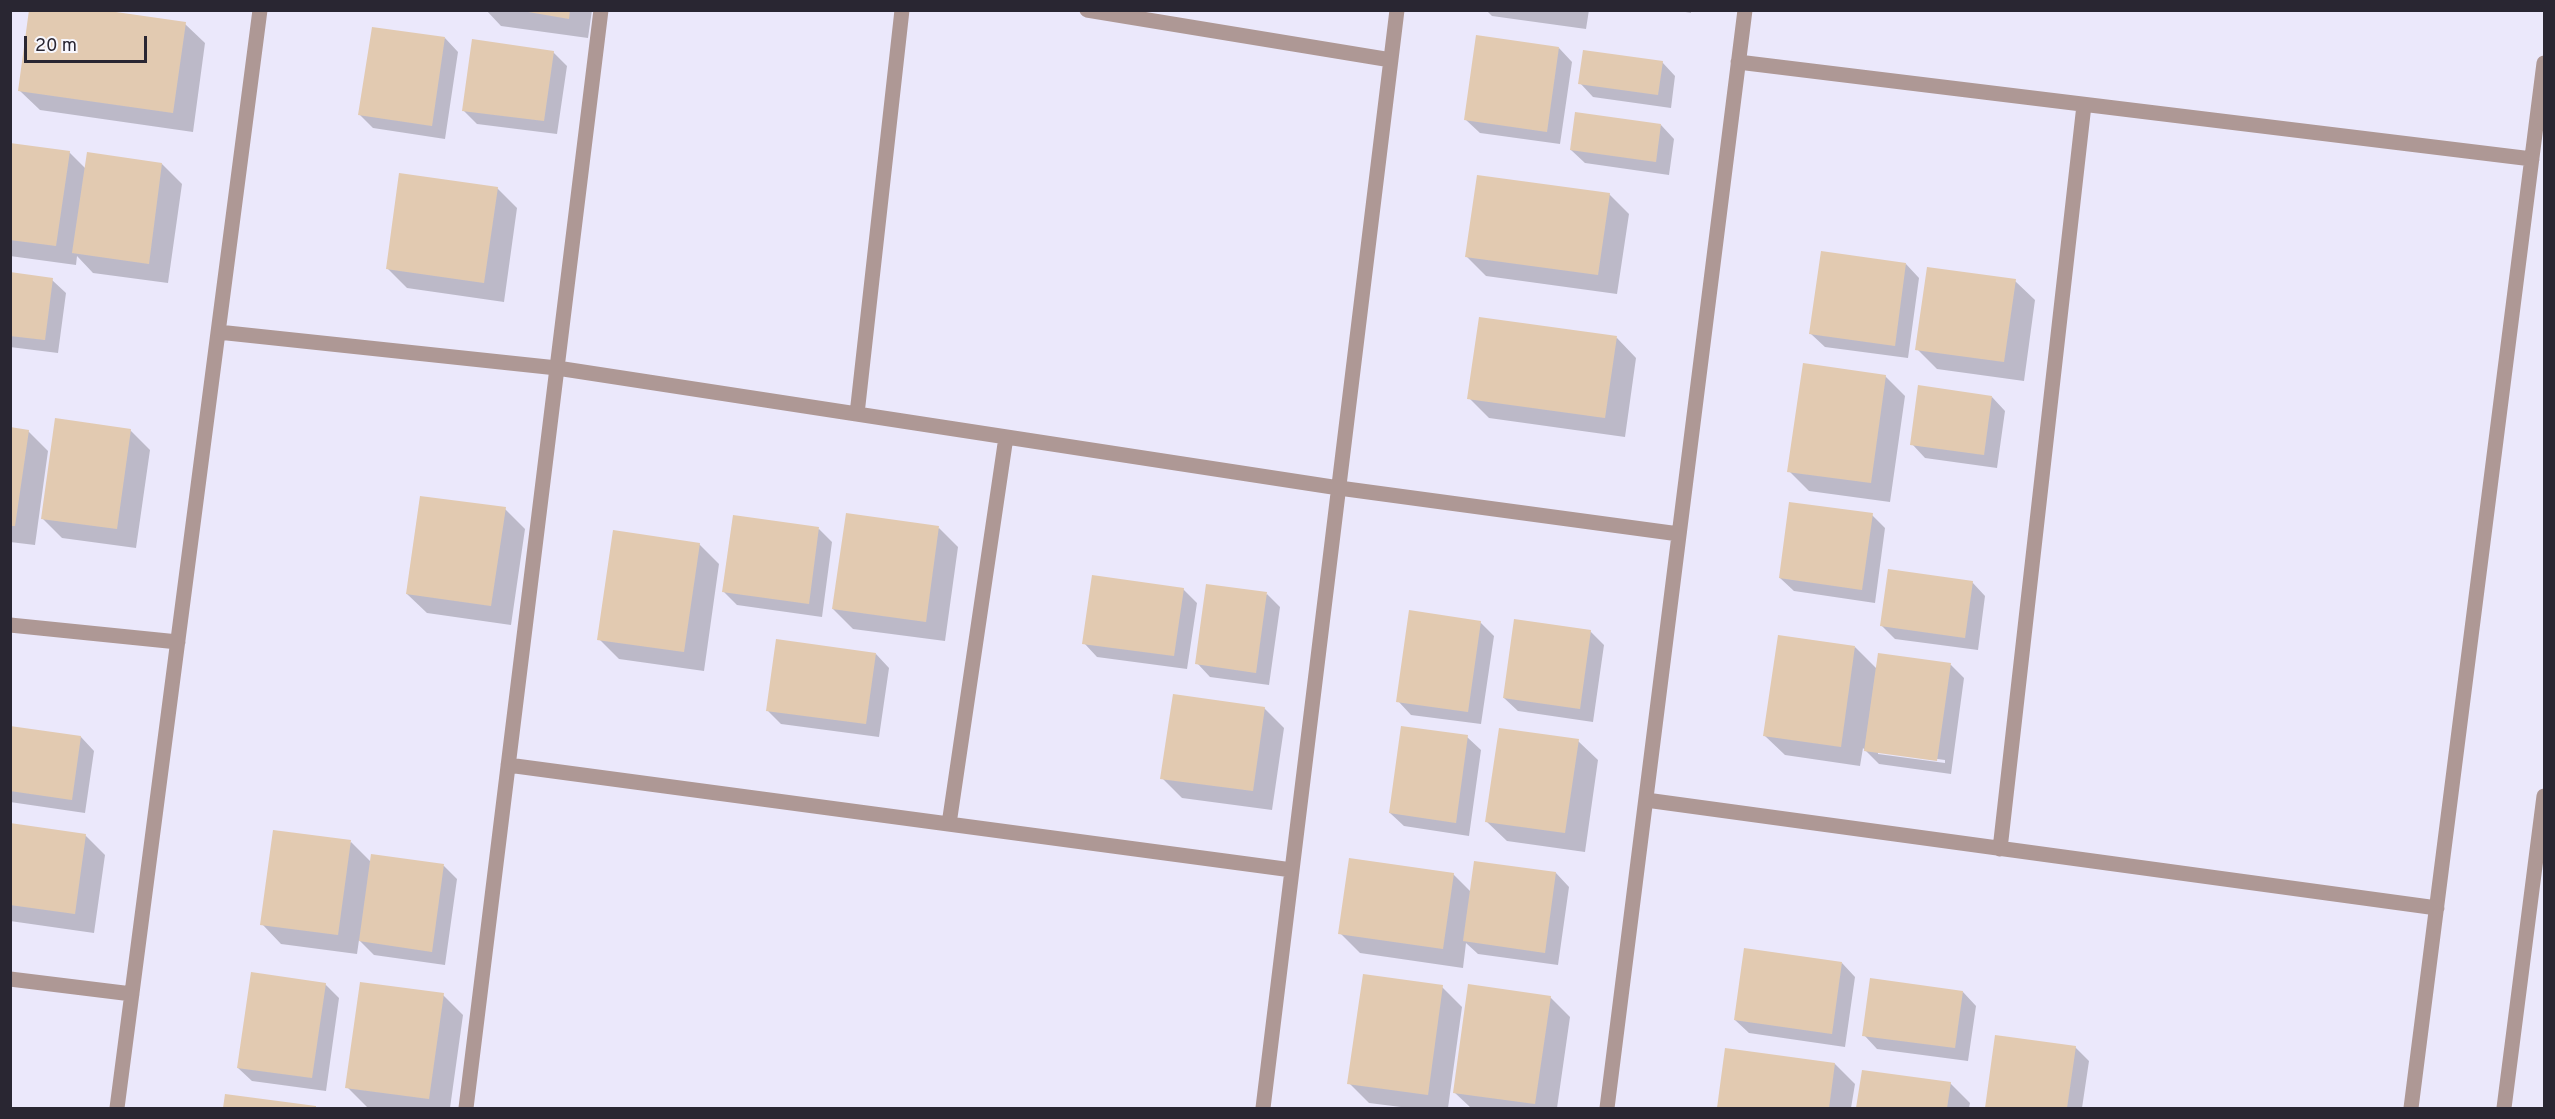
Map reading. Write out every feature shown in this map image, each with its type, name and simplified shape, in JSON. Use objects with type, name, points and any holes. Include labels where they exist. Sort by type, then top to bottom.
[{"type":"street","points":[[117,1108],[260,10]]},
{"type":"street","points":[[466,1108],[601,10]]},
{"type":"street","points":[[857,414],[902,10]]},
{"type":"street","points":[[1087,10],[1390,60]]},
{"type":"street","points":[[1263,1108],[1396,10]]},
{"type":"street","points":[[1607,1108],[1745,10]]},
{"type":"street","points":[[1738,62],[2532,159]]},
{"type":"street","points":[[2411,1108],[2544,63]]},
{"type":"street","points":[[2000,849],[2084,105]]},
{"type":"street","points":[[218,332],[557,368],[1339,488],[1679,534]]},
{"type":"street","points":[[949,824],[1006,437]]},
{"type":"street","points":[[10,625],[178,642]]},
{"type":"street","points":[[508,765],[1292,870]]},
{"type":"street","points":[[2504,1108],[2544,796]]},
{"type":"street","points":[[1646,800],[2437,908]]},
{"type":"street","points":[[10,979],[132,994]]},
{"type":"building","points":[[29,10],[102,10],[186,22],[173,113],[18,91]]},
{"type":"building","points":[[517,10],[570,10],[569,19]]},
{"type":"building","points":[[372,27],[445,37],[432,126],[358,115]]},
{"type":"building","points":[[1476,35],[1559,47],[1547,132],[1464,120]]},
{"type":"building","points":[[472,39],[554,51],[544,121],[462,111]]},
{"type":"building","points":[[1583,50],[1663,61],[1658,95],[1578,84]]},
{"type":"building","points":[[1575,112],[1661,124],[1656,162],[1570,150]]},
{"type":"building","points":[[10,143],[70,151],[56,246],[10,240]]},
{"type":"building","points":[[87,152],[162,163],[149,264],[72,253]]},
{"type":"building","points":[[399,173],[498,187],[484,283],[386,269]]},
{"type":"building","points":[[1477,175],[1610,193],[1598,275],[1465,257]]},
{"type":"building","points":[[1821,251],[1906,263],[1895,346],[1809,334]]},
{"type":"building","points":[[1927,267],[2016,279],[2004,362],[1915,350]]},
{"type":"building","points":[[10,272],[53,278],[45,340],[10,336]]},
{"type":"building","points":[[1479,317],[1617,336],[1605,418],[1467,399]]},
{"type":"building","points":[[1803,363],[1886,375],[1871,483],[1787,472]]},
{"type":"building","points":[[1918,385],[1992,396],[1984,455],[1910,445]]},
{"type":"building","points":[[55,418],[131,429],[117,529],[41,519]]},
{"type":"building","points":[[10,427],[29,430],[15,526],[10,526]]},
{"type":"building","points":[[420,496],[506,507],[491,606],[406,594]]},
{"type":"building","points":[[1789,502],[1873,513],[1862,590],[1779,578]]},
{"type":"building","points":[[846,513],[939,526],[926,622],[832,609]]},
{"type":"building","points":[[733,515],[819,527],[809,604],[722,592]]},
{"type":"building","points":[[613,530],[700,543],[684,652],[597,640]]},
{"type":"building","points":[[1888,569],[1973,581],[1965,638],[1880,626]]},
{"type":"building","points":[[1092,575],[1184,588],[1174,656],[1082,644]]},
{"type":"building","points":[[1206,584],[1267,592],[1256,673],[1195,664]]},
{"type":"building","points":[[1409,610],[1481,621],[1468,712],[1396,702]]},
{"type":"building","points":[[1514,619],[1591,630],[1580,709],[1503,698]]},
{"type":"building","points":[[1778,635],[1855,646],[1841,747],[1763,736]]},
{"type":"building","points":[[776,639],[876,653],[866,724],[766,711]]},
{"type":"building","points":[[1878,653],[1951,663],[1937,761],[1864,751]]},
{"type":"building","points":[[1173,694],[1265,707],[1253,791],[1160,779]]},
{"type":"building","points":[[10,726],[81,736],[72,800],[10,791]]},
{"type":"building","points":[[1401,726],[1468,735],[1456,823],[1389,813]]},
{"type":"building","points":[[1499,728],[1579,739],[1565,833],[1485,822]]},
{"type":"building","points":[[10,823],[86,834],[75,914],[10,905]]},
{"type":"building","points":[[273,830],[351,840],[338,935],[260,925]]},
{"type":"building","points":[[371,854],[444,864],[432,952],[359,941]]},
{"type":"building","points":[[1349,858],[1454,873],[1443,949],[1338,934]]},
{"type":"building","points":[[1474,861],[1556,872],[1545,953],[1463,941]]},
{"type":"building","points":[[1744,948],[1842,962],[1832,1034],[1734,1020]]},
{"type":"building","points":[[251,972],[326,983],[312,1078],[237,1068]]},
{"type":"building","points":[[1363,974],[1443,985],[1428,1095],[1347,1084]]},
{"type":"building","points":[[1870,978],[1963,991],[1955,1048],[1862,1036]]},
{"type":"building","points":[[360,982],[444,993],[429,1099],[345,1088]]},
{"type":"building","points":[[1468,984],[1551,996],[1535,1104],[1453,1093]]},
{"type":"building","points":[[1995,1035],[2076,1046],[2067,1108],[1985,1108]]},
{"type":"building","points":[[1725,1048],[1835,1063],[1829,1108],[1717,1108]]},
{"type":"building","points":[[1862,1070],[1951,1082],[1947,1108],[1856,1108]]},
{"type":"building","points":[[225,1094],[316,1106],[316,1108],[223,1108]]}]
